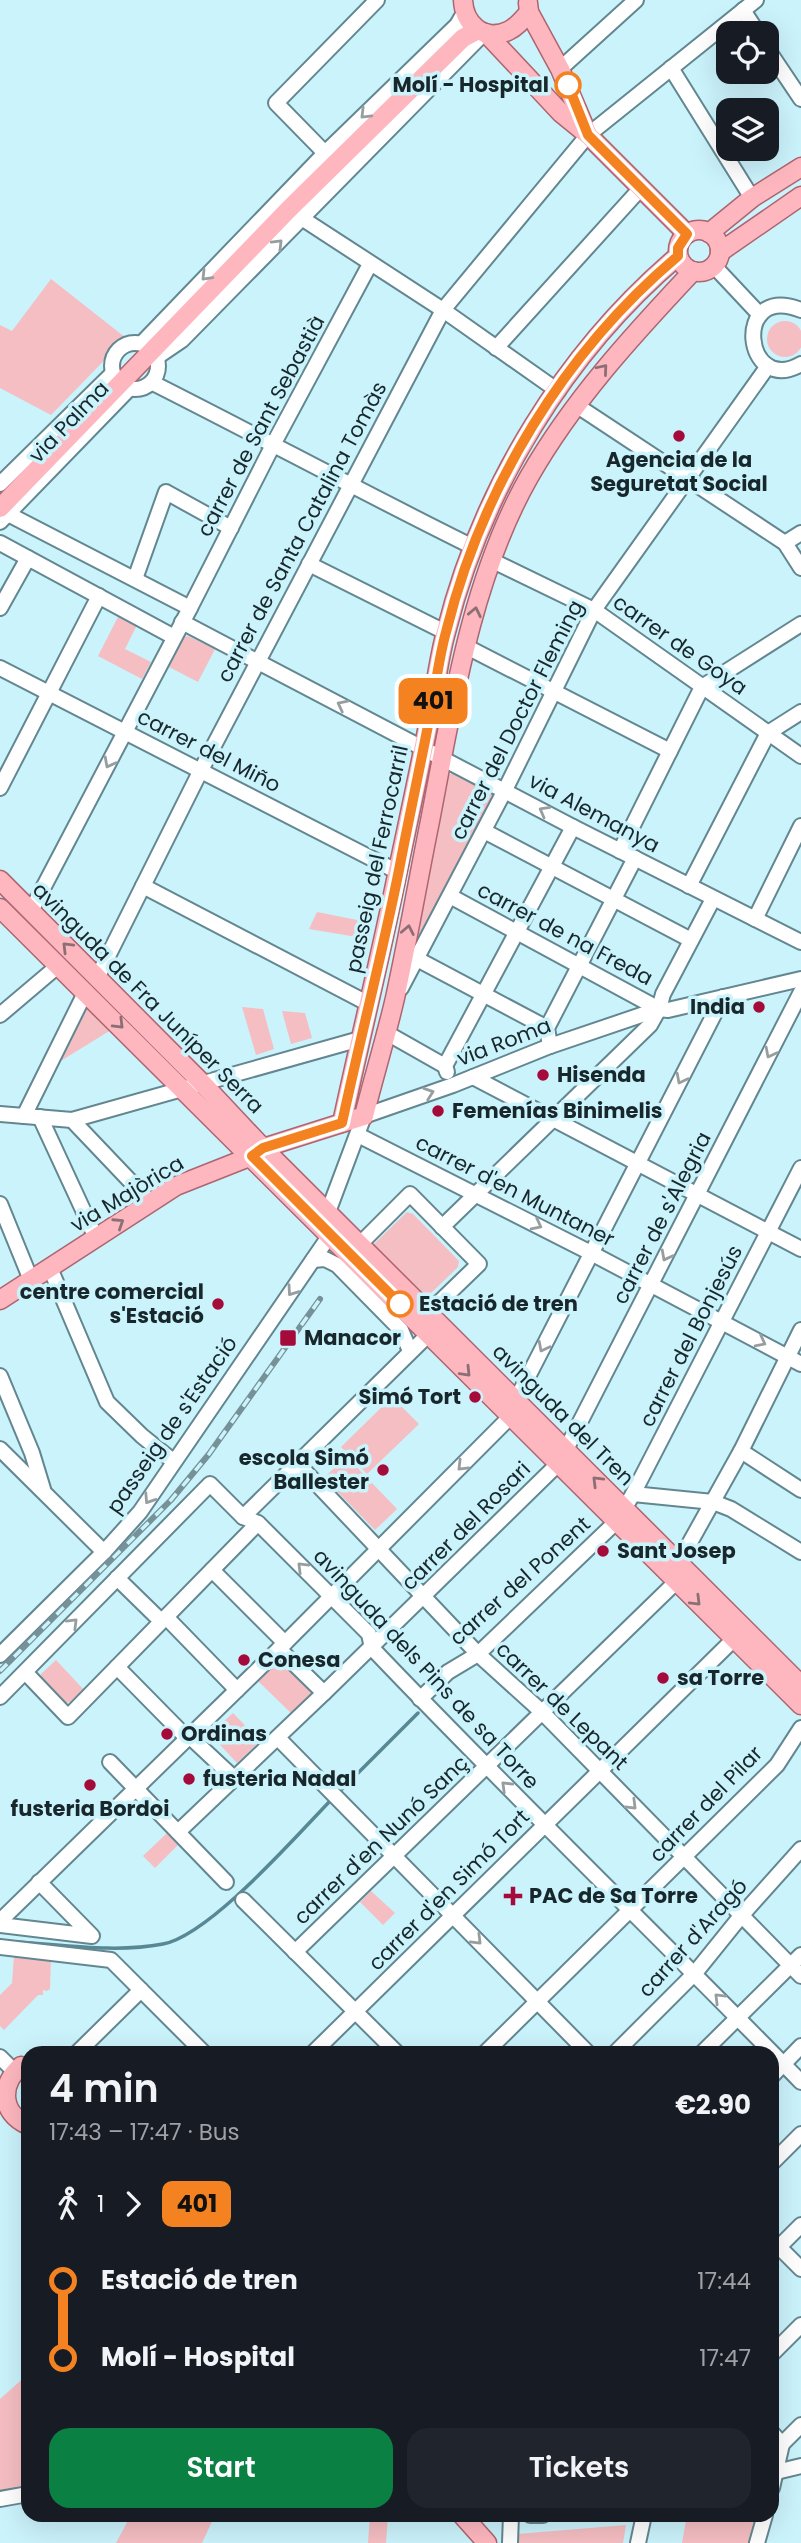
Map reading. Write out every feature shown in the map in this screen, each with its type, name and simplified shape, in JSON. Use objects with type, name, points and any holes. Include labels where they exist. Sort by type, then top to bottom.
[{"type":"main road","points":[[472,24],[499,34],[511,30],[528,6],[561,69],[588,135]]},
{"type":"main road","points":[[472,24],[687,234]]},
{"type":"main road","points":[[3,515],[150,351],[472,24]]},
{"type":"main road","points":[[561,113],[571,112],[576,102]]},
{"type":"main road","points":[[709,233],[752,198],[801,167]]},
{"type":"main road","points":[[717,259],[718,244],[709,233],[697,230],[687,234],[678,248],[681,263],[693,271],[701,272],[801,196]]},
{"type":"main road","name":"passeig del Ferrocarril","points":[[342,1123],[398,872],[445,632],[473,547],[500,481],[526,435],[604,329],[640,289],[678,256]]},
{"type":"main road","name":"passeig del Ferrocarril","points":[[364,1116],[394,1001],[441,756],[480,590],[491,560],[528,479],[558,429],[630,338],[693,271]]},
{"type":"main road","name":"avinguda de Fra Juníper Serra","points":[[0,880],[31,911],[183,1088],[257,1152]]},
{"type":"main road","name":"avinguda de Fra Juníper Serra","points":[[0,908],[59,965],[92,985],[201,1082],[257,1152]]},
{"type":"main road","name":"via Majòrica","points":[[0,1300],[176,1186],[257,1152],[364,1116]]},
{"type":"main road","points":[[257,1152],[326,1224],[429,1323]]},
{"type":"main road","name":"avinguda del Tren","points":[[326,1224],[360,1244],[429,1323],[513,1409],[562,1456],[625,1508],[734,1639],[801,1705]]},
{"type":"main road","name":"avinguda del Tren","points":[[678,1573],[801,1685]]},
{"type":"main road","points":[[12,2063],[10,2075],[1,2094],[8,2112],[21,2122]]},
{"type":"main road","points":[[468,2522],[487,2543]]},
{"type":"street","points":[[326,153],[276,103],[377,0]]},
{"type":"street","points":[[561,69],[636,0]]},
{"type":"street","name":"carrer de Santa Catalina Tomàs","points":[[24,1116],[201,770],[443,310],[588,135],[756,0]]},
{"type":"street","points":[[743,10],[750,21]]},
{"type":"street","points":[[150,351],[326,153],[457,25],[472,24]]},
{"type":"street","points":[[150,351],[182,340],[303,219],[472,24]]},
{"type":"street","points":[[779,66],[801,99]]},
{"type":"street","points":[[671,68],[752,198]]},
{"type":"street","points":[[496,348],[641,188]]},
{"type":"street","points":[[303,219],[443,310],[558,391]]},
{"type":"street","points":[[717,259],[760,315]]},
{"type":"street","name":"carrer de Sant Sebastià","points":[[174,637],[370,264]]},
{"type":"street","points":[[801,310],[780,305],[760,315],[755,323],[752,343],[760,360],[768,366],[788,370],[801,365]]},
{"type":"street","name":"via Palma","points":[[0,484],[121,382],[111,362],[119,349],[132,343],[150,351]]},
{"type":"street","points":[[121,382],[142,389],[153,383],[159,368],[150,351]]},
{"type":"street","name":"carrer del Doctor Fleming","points":[[394,1001],[505,790],[594,610],[768,366]]},
{"type":"street","points":[[153,383],[473,547]]},
{"type":"street","points":[[576,405],[785,542],[801,568]]},
{"type":"street","points":[[135,579],[166,492],[231,528]]},
{"type":"street","points":[[3,515],[190,608]]},
{"type":"street","points":[[785,542],[801,533]]},
{"type":"street","points":[[0,543],[174,637],[31,911]]},
{"type":"street","points":[[0,608],[28,558]]},
{"type":"street","name":"carrer de Goya","points":[[491,560],[594,610],[801,756]]},
{"type":"street","points":[[309,564],[445,632]]},
{"type":"street","points":[[0,788],[99,596]]},
{"type":"street","name":"via Alemanya","points":[[182,622],[573,827],[801,942]]},
{"type":"street","points":[[620,851],[702,687],[801,624]]},
{"type":"street","points":[[467,647],[670,751]]},
{"type":"street","name":"carrer del Miño","points":[[0,668],[398,872]]},
{"type":"street","points":[[689,886],[768,733],[801,712]]},
{"type":"street","points":[[755,919],[801,826]]},
{"type":"street","points":[[445,1066],[573,827]]},
{"type":"street","points":[[484,831],[691,940]]},
{"type":"street","points":[[550,1046],[547,1028],[635,858]]},
{"type":"street","points":[[143,886],[369,1004]]},
{"type":"street","name":"carrer de na Freda","points":[[450,896],[659,1009]]},
{"type":"street","points":[[442,1227],[650,1025],[659,1009],[663,994],[713,899]]},
{"type":"street","points":[[416,959],[547,1028]]},
{"type":"street","points":[[0,1015],[59,965]]},
{"type":"street","name":"via Roma","points":[[364,1116],[453,1085],[550,1046],[659,1009],[668,1010],[801,979]]},
{"type":"street","name":"carrer de s'Alegria","points":[[562,1456],[801,992]]},
{"type":"street","points":[[0,1923],[379,1549],[513,1409],[723,997]]},
{"type":"street","points":[[385,1032],[445,1066],[453,1085]]},
{"type":"street","points":[[0,1114],[72,1120],[360,1039]]},
{"type":"street","points":[[472,1077],[801,1249]]},
{"type":"street","name":"passeig de s'Estació","points":[[2,1650],[104,1552],[140,1512],[313,1260],[364,1116]]},
{"type":"street","points":[[40,1117],[96,1238]]},
{"type":"street","points":[[72,1120],[151,1203]]},
{"type":"street","name":"carrer d'en Muntaner","points":[[358,1135],[477,1194],[801,1364]]},
{"type":"street","name":"carrer del Bonjesús","points":[[625,1508],[801,1168]]},
{"type":"street","points":[[243,1517],[410,1351],[429,1323],[479,1264],[410,1194],[360,1244]]},
{"type":"street","points":[[0,1204],[31,1280]]},
{"type":"street","points":[[313,1260],[325,1259],[337,1265],[401,1329],[410,1351]]},
{"type":"street","points":[[50,1268],[107,1402],[173,1461]]},
{"type":"street","name":"carrer d'en Nunó Sanç","points":[[295,1952],[542,1712],[678,1573],[801,1330]]},
{"type":"street","points":[[0,1376],[32,1453],[44,1492]]},
{"type":"street","points":[[0,1448],[104,1552]]},
{"type":"street","points":[[741,1451],[801,1490]]},
{"type":"street","name":"carrer del Rosari","points":[[178,1832],[426,1596],[562,1456]]},
{"type":"street","name":"carrer de Lepant","points":[[297,1463],[426,1596],[478,1654],[542,1712],[741,1916],[796,1960],[801,1976]]},
{"type":"street","points":[[0,1697],[210,1484],[243,1517],[258,1523],[68,1717],[25,1672]]},
{"type":"street","points":[[625,1508],[713,1502],[730,1508],[801,1552]]},
{"type":"street","name":"carrer del Ponent","points":[[420,1699],[448,1672],[478,1654],[625,1508]]},
{"type":"street","name":"avinguda dels Pins de sa Torre","points":[[258,1523],[369,1634],[372,1648],[420,1699],[766,2046]]},
{"type":"street","points":[[212,1570],[324,1693]]},
{"type":"street","points":[[117,1578],[237,1690]]},
{"type":"street","name":"carrer d'en Simó Tort","points":[[320,2046],[734,1639]]},
{"type":"street","points":[[117,1667],[235,1779]]},
{"type":"street","name":"carrer del Pilar","points":[[492,2046],[777,1765],[801,1728]]},
{"type":"street","points":[[278,1738],[581,2046]]},
{"type":"street","points":[[110,1762],[226,1882]]},
{"type":"street","name":"carrer d'Aragó","points":[[622,2046],[695,1973],[801,1849]]},
{"type":"street","points":[[0,1923],[92,1936],[39,1882]]},
{"type":"street","points":[[243,1900],[390,2046]]},
{"type":"street","points":[[0,1947],[111,1959],[197,2046]]},
{"type":"street","points":[[709,2046],[796,1960]]},
{"type":"street","points":[[84,2046],[141,1990]]},
{"type":"street","points":[[779,2069],[801,2046]]},
{"type":"street","name":"avinguda dels Pins de sa Torre","points":[[779,2059],[801,2082]]},
{"type":"street","points":[[779,2156],[801,2134]]},
{"type":"street","points":[[779,2243],[801,2225]]},
{"type":"street","points":[[779,2251],[801,2269]]},
{"type":"street","points":[[779,2347],[801,2325]]},
{"type":"street","points":[[779,2438],[801,2425]]},
{"type":"street","points":[[779,2472],[801,2466]]},
{"type":"street","points":[[0,2499],[21,2495]]},
{"type":"street","points":[[510,2543],[511,2522]]},
{"type":"street","points":[[638,2543],[642,2522]]},
{"type":"street","points":[[757,2543],[763,2522]]},
{"type":"shaded area","points":[[51,279],[126,338],[51,415],[0,388],[0,325],[12,331]]},
{"type":"shaded area","points":[[785,321],[798,326],[802,332],[802,346],[798,352],[785,357],[772,352],[767,339],[772,326]]},
{"type":"shaded area","points":[[119,615],[137,625],[125,649],[151,662],[142,679],[98,656]]},
{"type":"shaded area","points":[[188,636],[215,649],[198,682],[169,667],[184,637]]},
{"type":"shaded area","points":[[453,772],[494,794],[415,947],[447,777]]},
{"type":"shaded area","points":[[317,912],[372,923],[369,939],[309,929]]},
{"type":"shaded area","points":[[88,1007],[111,1030],[59,1062]]},
{"type":"shaded area","points":[[242,1007],[263,1009],[274,1049],[256,1055]]},
{"type":"shaded area","points":[[282,1011],[305,1013],[312,1038],[291,1044]]},
{"type":"shaded area","points":[[407,1212],[413,1214],[459,1261],[458,1267],[427,1297],[373,1245]]},
{"type":"shaded area","points":[[392,1397],[419,1424],[367,1474],[341,1447]]},
{"type":"shaded area","points":[[346,1456],[397,1509],[375,1530],[324,1478]]},
{"type":"shaded area","points":[[279,1658],[313,1692],[292,1714],[257,1680]]},
{"type":"shaded area","points":[[56,1660],[84,1690],[71,1702],[65,1703],[41,1679],[41,1674]]},
{"type":"shaded area","points":[[233,1713],[260,1741],[237,1763],[210,1734]]},
{"type":"shaded area","points":[[167,1833],[178,1845],[155,1868],[143,1856]]},
{"type":"shaded area","points":[[371,1891],[395,1913],[383,1925],[360,1902]]},
{"type":"shaded area","points":[[14,1955],[51,1957],[50,1989],[43,1990],[43,1995],[38,1995],[4,2030],[0,2026],[0,1995],[12,1983]]},
{"type":"shaded area","points":[[21,2380],[21,2491],[0,2497],[0,2399]]},
{"type":"shaded area","points":[[127,2522],[212,2522],[202,2543],[116,2543]]},
{"type":"shaded area","points":[[370,2522],[388,2522],[386,2543],[368,2543]]},
{"type":"shaded area","points":[[686,2522],[756,2522],[749,2543],[682,2543]]},
{"type":"shaded area","points":[[626,2525],[623,2543],[513,2543],[517,2534]]},
{"type":"waterway","points":[[338,1793],[418,1713]]},
{"type":"waterway","points":[[18,1942],[127,1948],[163,1944],[182,1937],[204,1923],[252,1882],[332,1799]]},
{"type":"railway","points":[[0,1671],[171,1500],[209,1454],[320,1299]]},
{"type":"bus line","name":"401","points":[[400,1304],[252,1156],[263,1148],[342,1123],[398,872],[445,632],[479,530],[500,481],[526,435],[604,329],[640,289],[678,256],[681,240],[687,234],[588,135],[568,85]]},
{"type":"place","name":"Molí - Hospital","points":[[568,85]]},
{"type":"place","name":"Agencia de la Seguretat Social","points":[[679,436]]},
{"type":"place","name":"India","points":[[759,1007]]},
{"type":"place","name":"Hisenda","points":[[543,1075]]},
{"type":"place","name":"Femenías Binimelis","points":[[438,1111]]},
{"type":"place","name":"centre comercial s'Estació","points":[[218,1304]]},
{"type":"place","name":"Estació de tren","points":[[400,1304]]},
{"type":"place","name":"Manacor","points":[[288,1338]]},
{"type":"place","name":"Simó Tort","points":[[475,1397]]},
{"type":"place","name":"escola Simó Ballester","points":[[383,1470]]},
{"type":"place","name":"Sant Josep","points":[[603,1551]]},
{"type":"place","name":"Conesa","points":[[244,1660]]},
{"type":"place","name":"sa Torre","points":[[663,1678]]},
{"type":"place","name":"Ordinas","points":[[167,1734]]},
{"type":"place","name":"fusteria Nadal","points":[[189,1779]]},
{"type":"place","name":"fusteria Bordoi","points":[[90,1785]]},
{"type":"place","name":"PAC de Sa Torre","points":[[513,1896]]}]
